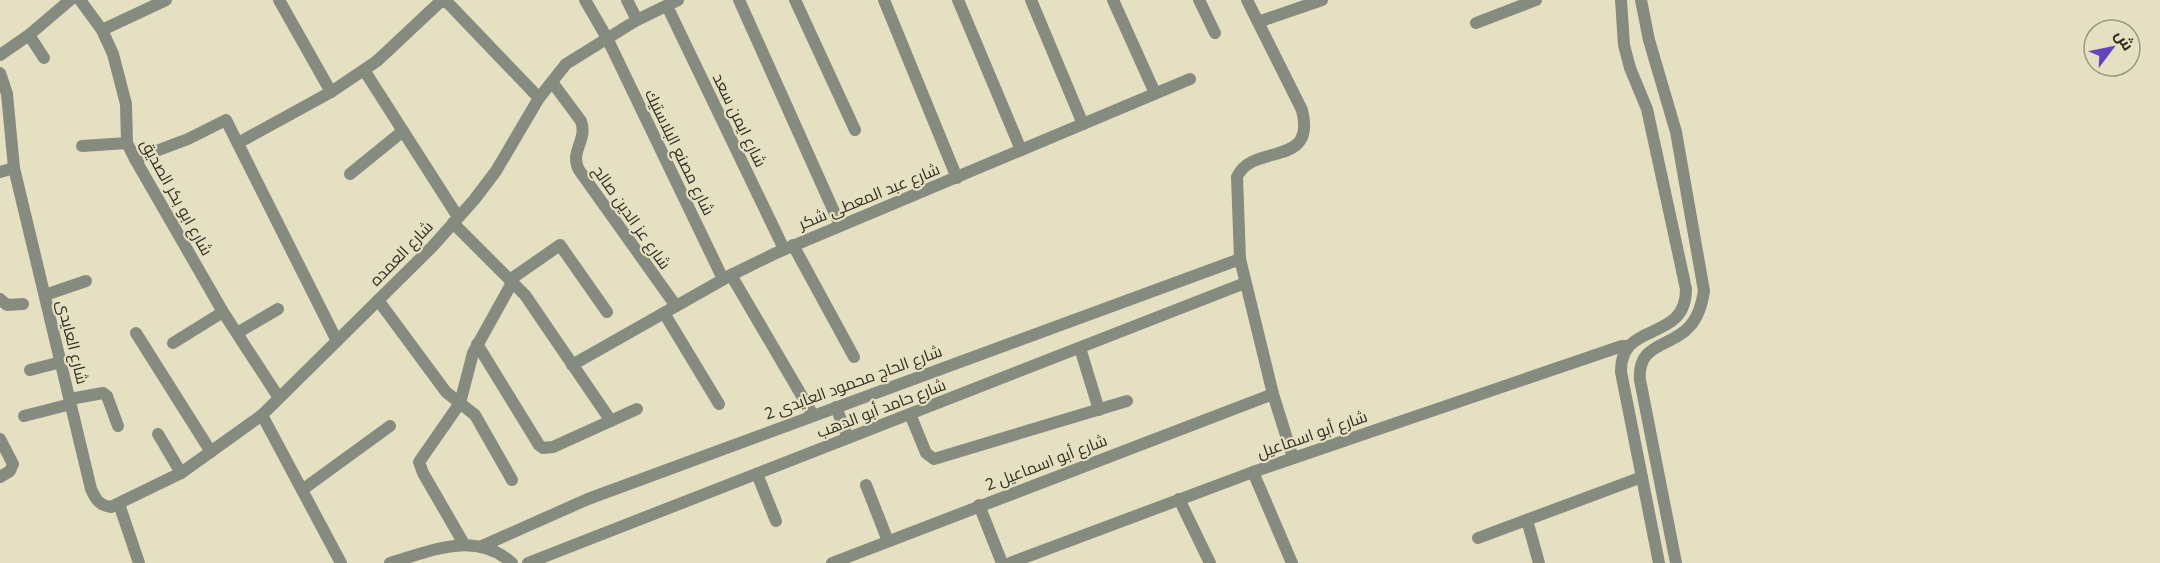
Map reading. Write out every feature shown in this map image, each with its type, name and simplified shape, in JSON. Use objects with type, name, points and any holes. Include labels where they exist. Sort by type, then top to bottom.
[{"type":"street","name":"شارع ابو بكر الصديق","points":[[80,0],[102,30],[113,54],[124,96],[127,143],[224,312],[279,398]]},
{"type":"street","points":[[102,30],[166,0]]},
{"type":"street","points":[[279,0],[330,92]]},
{"type":"street","points":[[238,143],[330,92],[377,61],[442,0],[449,4],[538,98]]},
{"type":"street","name":"شارع مصنع البلاستيك","points":[[585,0],[727,277],[813,415]]},
{"type":"street","points":[[627,0],[637,20]]},
{"type":"street","points":[[739,0],[840,225]]},
{"type":"street","points":[[795,0],[855,130]]},
{"type":"street","points":[[884,0],[957,178]]},
{"type":"street","points":[[958,0],[1021,150]]},
{"type":"street","points":[[1031,0],[1083,124]]},
{"type":"street","points":[[1113,0],[1155,93]]},
{"type":"street","points":[[1199,0],[1215,33]]},
{"type":"street","points":[[1247,0],[1302,110],[1306,126],[1303,138],[1293,148],[1247,165],[1240,171],[1236,189],[1240,259],[1245,283],[1273,394],[1293,458]]},
{"type":"street","points":[[1258,22],[1322,0]]},
{"type":"street","points":[[1476,23],[1536,0]]},
{"type":"street","points":[[1621,0],[1624,45],[1630,68],[1647,109],[1686,289],[1686,301],[1682,312],[1675,320],[1689,328]]},
{"type":"street","points":[[1641,0],[1649,40],[1676,132],[1704,291],[1697,317],[1689,328],[1645,355],[1639,367],[1676,563]]},
{"type":"street","points":[[0,55],[29,35],[66,1]]},
{"type":"street","name":"شارع العمده","points":[[118,504],[181,473],[262,415],[432,247],[456,220],[496,171],[538,98],[572,58],[637,20],[672,3]]},
{"type":"street","name":"شارع ايمن سعد","points":[[672,3],[789,247],[854,357]]},
{"type":"street","points":[[29,35],[44,58]]},
{"type":"street","points":[[364,70],[456,220],[525,296],[611,421]]},
{"type":"street","name":"شارع العايدى","points":[[0,73],[7,94],[4,121],[14,168],[91,489],[102,506],[111,507],[118,504]]},
{"type":"street","name":"شارع عبد المعطى شكر","points":[[572,364],[727,277],[789,247],[1190,79]]},
{"type":"street","name":"شارع عز الدين صالح","points":[[552,81],[584,128],[584,135],[575,158],[579,170],[676,306]]},
{"type":"street","points":[[135,159],[188,139],[224,120],[238,143],[337,341]]},
{"type":"street","points":[[350,174],[403,131]]},
{"type":"street","points":[[82,146],[127,143]]},
{"type":"street","points":[[0,172],[14,168]]},
{"type":"street","points":[[1671,216],[1689,208]]},
{"type":"street","points":[[464,544],[419,467],[421,458],[460,403],[473,353],[512,280],[560,245],[607,312]]},
{"type":"street","name":"شارع الحاج محمود العايدى 2","points":[[483,546],[588,499],[1240,259]]},
{"type":"street","points":[[45,295],[86,281]]},
{"type":"street","name":"شارع حامد أبو الدهب","points":[[528,563],[1245,283]]},
{"type":"street","points":[[0,299],[7,305],[23,304]]},
{"type":"street","points":[[378,300],[441,386],[475,415],[512,480]]},
{"type":"street","points":[[237,333],[278,309]]},
{"type":"street","points":[[173,343],[224,312]]},
{"type":"street","points":[[664,313],[719,404]]},
{"type":"street","name":"شارع أبو اسماعيل","points":[[1010,563],[1253,472],[1622,346],[1628,346],[1635,340],[1675,320]]},
{"type":"street","points":[[136,333],[211,452]]},
{"type":"street","points":[[477,344],[543,448],[553,447],[637,409]]},
{"type":"street","points":[[1628,346],[1623,354],[1621,372],[1659,563]]},
{"type":"street","points":[[1080,348],[1099,410]]},
{"type":"street","points":[[30,370],[61,362]]},
{"type":"street","points":[[24,416],[103,393],[107,396],[118,426]]},
{"type":"street","name":"شارع أبو اسماعيل 2","points":[[832,563],[1273,394]]},
{"type":"street","points":[[910,414],[926,453],[934,459],[1127,401]]},
{"type":"street","points":[[836,406],[848,438]]},
{"type":"street","points":[[262,415],[341,563]]},
{"type":"street","points":[[302,490],[390,426]]},
{"type":"street","points":[[158,434],[181,473]]},
{"type":"street","points":[[0,439],[12,459],[13,467],[0,477]]},
{"type":"street","points":[[1253,472],[1292,563]]},
{"type":"street","points":[[757,474],[776,521]]},
{"type":"street","points":[[1478,538],[1642,477]]},
{"type":"street","points":[[866,485],[888,541]]},
{"type":"street","points":[[1179,499],[1206,562]]},
{"type":"street","points":[[118,504],[139,563]]},
{"type":"street","points":[[979,505],[1002,563]]},
{"type":"street","points":[[1527,520],[1539,563]]},
{"type":"street","points":[[390,563],[447,546],[464,544],[483,546],[497,552],[512,563]]}]
